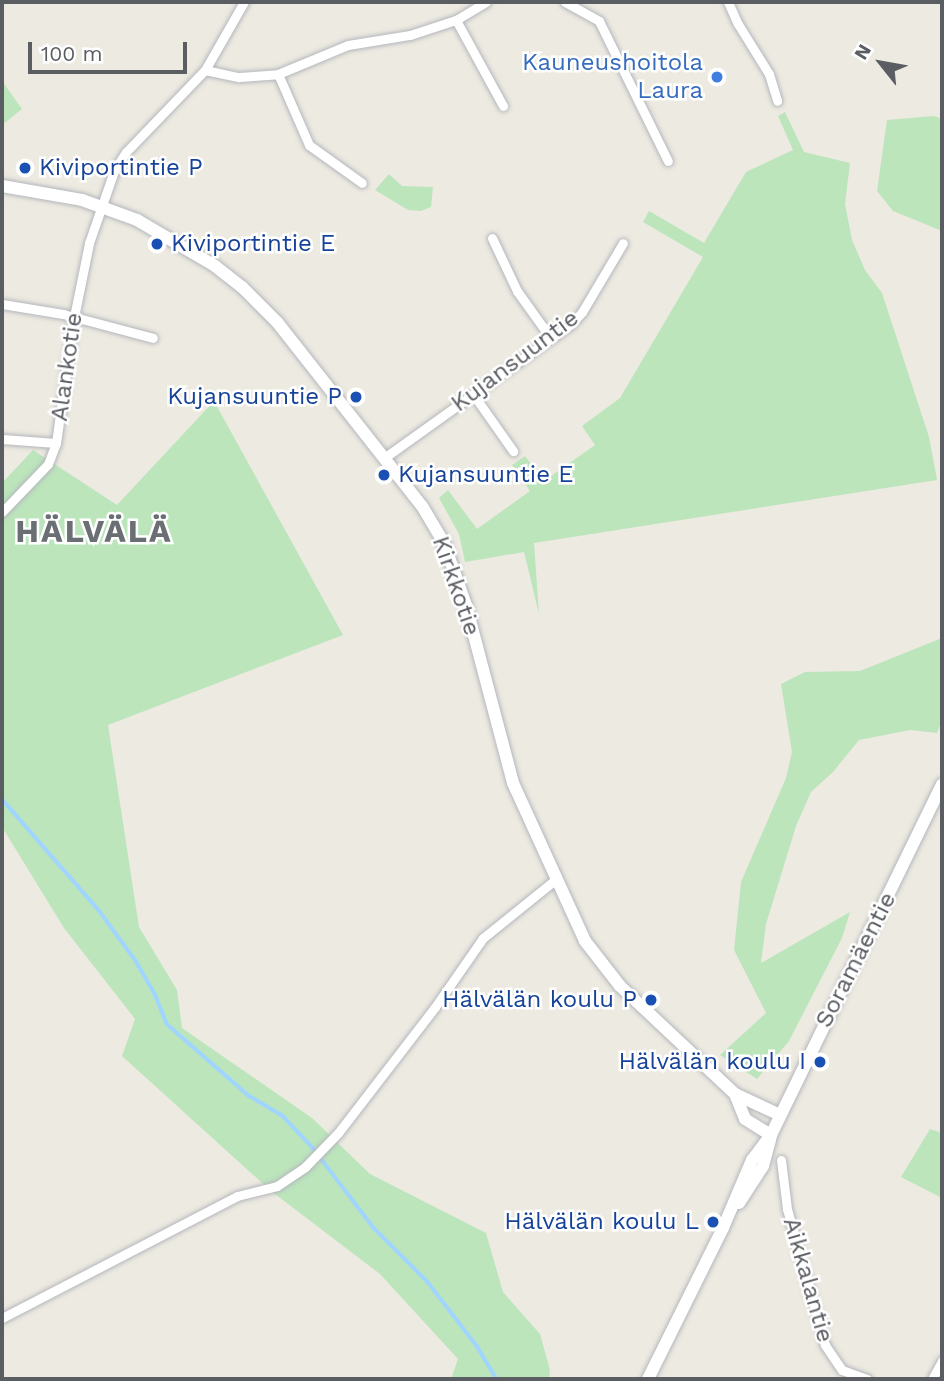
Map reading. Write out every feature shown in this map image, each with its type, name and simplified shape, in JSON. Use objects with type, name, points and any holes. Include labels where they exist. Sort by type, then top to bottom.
[{"type":"street","name":"Alankotie","points":[[2,512],[48,464],[56,443],[74,317],[101,206],[114,171],[126,152],[205,70],[244,2]]},
{"type":"street","points":[[205,70],[239,77],[278,74],[348,45],[410,35],[456,20],[486,2]]},
{"type":"street","points":[[565,2],[599,21],[668,161]]},
{"type":"street","points":[[729,2],[738,24],[769,74],[777,101]]},
{"type":"street","points":[[456,20],[503,106]]},
{"type":"street","points":[[278,74],[309,145],[362,183]]},
{"type":"street","name":"Kirkkotie","points":[[2,186],[42,191],[101,206],[137,220],[182,244],[242,287],[277,321],[422,506],[444,544],[466,605],[513,783],[555,880],[600,964],[734,1094],[780,1115]]},
{"type":"street","points":[[492,239],[517,291],[550,337]]},
{"type":"street","name":"Kujansuuntie","points":[[384,458],[582,312],[623,243]]},
{"type":"street","points":[[2,303],[74,317],[153,338]]},
{"type":"street","points":[[472,394],[513,451]]},
{"type":"street","points":[[2,439],[56,443]]},
{"type":"street","name":"Soramäentie","points":[[649,1379],[723,1228],[752,1160],[771,1135],[942,785]]},
{"type":"street","points":[[2,1318],[237,1196],[277,1186],[305,1167],[338,1133],[441,999],[484,938],[555,880]]},
{"type":"street","name":"Kirkkotie","points":[[734,1094],[745,1119],[771,1135]]},
{"type":"street","name":"Aikkalantie","points":[[781,1160],[787,1209],[825,1345],[833,1361],[842,1370],[867,1379]]},
{"type":"street","points":[[932,1379],[942,1361]]},
{"type":"green space","points":[[2,81],[22,109],[2,125]]},
{"type":"green space","points":[[785,112],[804,152],[850,163],[845,204],[852,240],[865,270],[882,293],[929,437],[937,480],[534,543],[539,614],[524,552],[465,562],[459,534],[439,498],[448,490],[477,529],[530,491],[512,465],[525,456],[544,481],[595,445],[582,426],[620,398],[703,257],[643,222],[649,211],[704,243],[746,172],[793,150],[778,116]]},
{"type":"green space","points":[[934,116],[942,119],[942,231],[893,211],[877,191],[887,120]]},
{"type":"green space","points":[[389,174],[402,186],[433,187],[431,207],[421,211],[408,210],[375,190]]},
{"type":"green space","points":[[214,401],[343,635],[108,725],[139,927],[177,990],[182,1028],[312,1118],[370,1174],[486,1233],[503,1292],[540,1334],[550,1370],[549,1379],[451,1379],[458,1359],[380,1274],[271,1191],[122,1056],[135,1019],[64,928],[2,827],[2,483],[33,450],[117,505]]},
{"type":"green space","points":[[942,638],[942,720],[937,733],[910,730],[859,740],[833,772],[811,792],[796,826],[766,924],[761,963],[850,912],[842,938],[789,1041],[757,1079],[720,1055],[766,1013],[734,950],[741,882],[786,778],[792,752],[781,684],[805,672],[860,671]]},
{"type":"green space","points":[[930,1129],[942,1133],[942,1198],[901,1177]]},
{"type":"waterway","points":[[2,799],[98,909],[136,961],[155,994],[167,1024],[248,1095],[283,1116],[313,1148],[374,1228],[427,1281],[477,1346],[497,1379]]},
{"type":"place","name":"Kauneushoitola Laura","points":[[717,77]]},
{"type":"place","name":"Kiviportintie P","points":[[25,168]]},
{"type":"place","name":"Kiviportintie E","points":[[157,244]]},
{"type":"place","name":"Kujansuuntie P","points":[[356,397]]},
{"type":"place","name":"Kujansuuntie E","points":[[384,475]]},
{"type":"place","name":"Hälvälän koulu P","points":[[651,1000]]},
{"type":"place","name":"Hälvälän koulu I","points":[[820,1062]]},
{"type":"place","name":"Hälvälän koulu L","points":[[713,1222]]},
{"type":"district","name":"HÄLVÄLÄ","points":[[94,531]]}]
